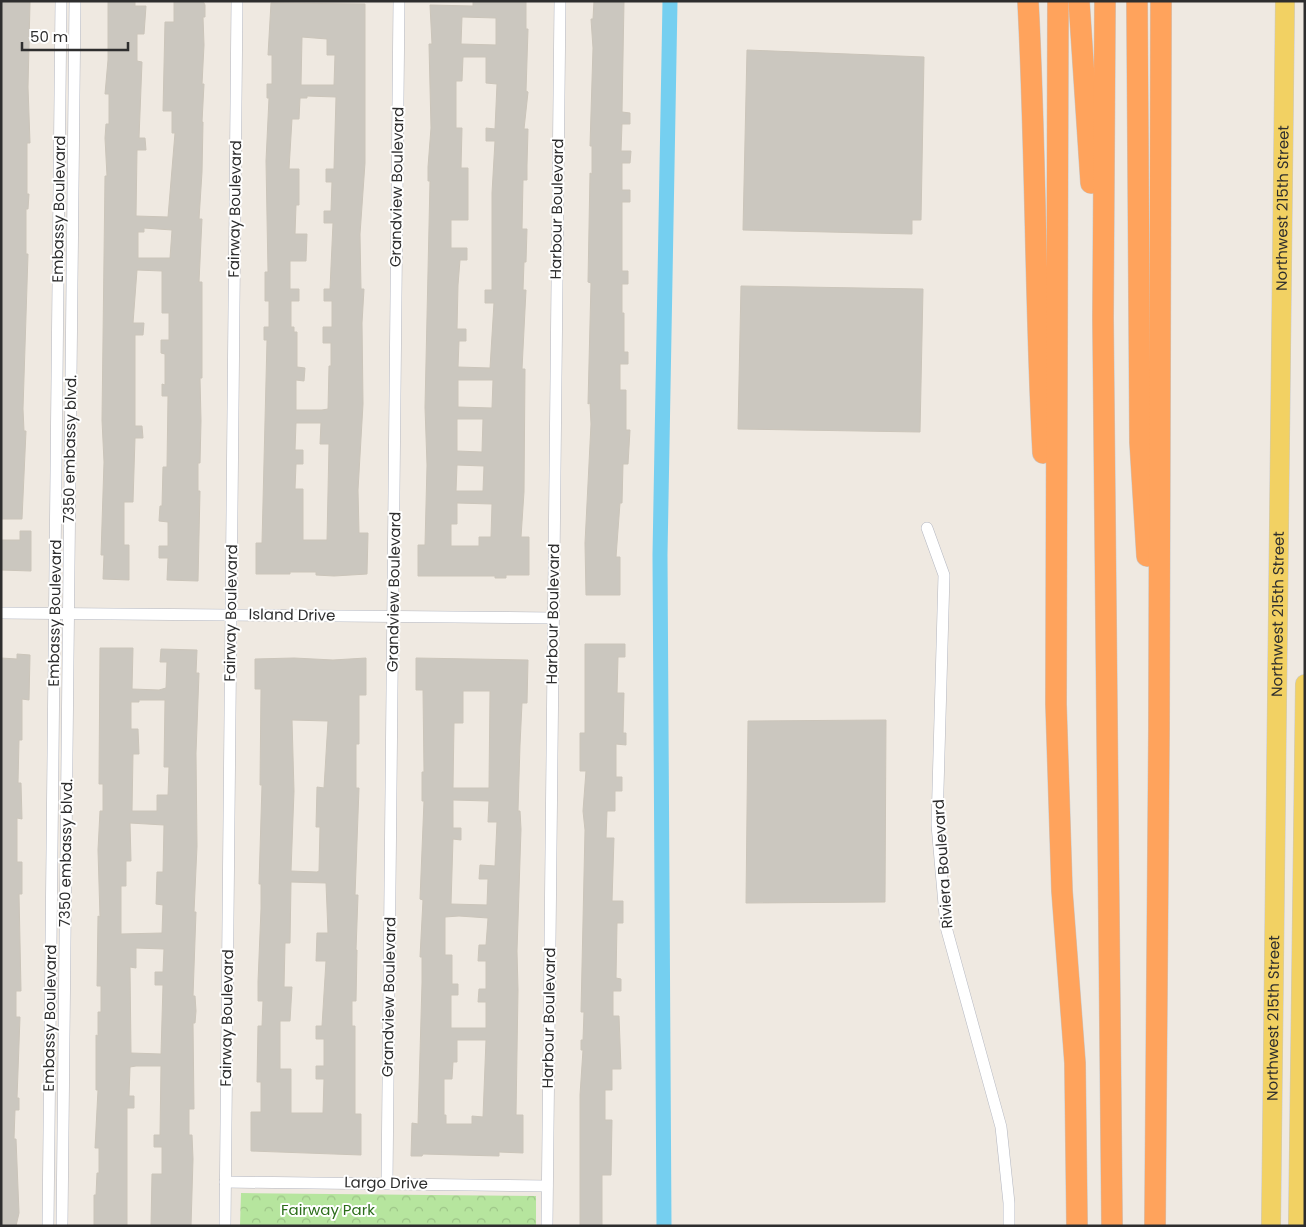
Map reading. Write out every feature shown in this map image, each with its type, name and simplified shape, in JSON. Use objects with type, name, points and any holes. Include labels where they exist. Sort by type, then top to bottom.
[{"type":"highway","points":[[1028,1],[1032,88],[1037,334],[1056,704],[1062,891],[1075,1063],[1077,1226]]},
{"type":"highway","points":[[1056,704],[1058,1]]},
{"type":"highway","points":[[1079,1],[1092,201],[1092,255],[1103,318]]},
{"type":"highway","points":[[1105,1],[1103,318],[1112,1226]]},
{"type":"highway","points":[[1137,1],[1140,442],[1160,728]]},
{"type":"highway","points":[[1155,1226],[1160,728],[1161,1]]},
{"type":"main road","name":"Northwest 215th Street","points":[[1271,1226],[1285,1]]},
{"type":"main road","name":"Northwest 215th Street","points":[[1298,1226],[1305,684]]},
{"type":"main road","points":[[1275,889],[1287,896],[1291,902],[1302,938]]},
{"type":"street","name":"Embassy Boulevard","points":[[48,1226],[61,1]]},
{"type":"street","name":"7350 embassy blvd.","points":[[62,1226],[75,1]]},
{"type":"street","name":"Fairway Boulevard","points":[[225,1226],[237,1]]},
{"type":"street","name":"Grandview Boulevard","points":[[387,1183],[399,1]]},
{"type":"street","name":"Harbour Boulevard","points":[[547,1226],[560,1]]},
{"type":"street","name":"Riviera Boulevard","points":[[926,528],[944,575],[937,825],[946,927],[1001,1127],[1009,1203],[1009,1226]]},
{"type":"street","name":"Island Drive","points":[[1,613],[553,618]]},
{"type":"street","name":"Largo Drive","points":[[225,1182],[548,1186]]},
{"type":"green space","name":"Fairway Park","points":[[241,1193],[536,1196],[536,1226],[240,1226]]},
{"type":"building","points":[[108,1],[135,1],[135,6],[146,6],[144,34],[137,34],[137,61],[142,62],[139,138],[145,138],[146,150],[137,150],[136,216],[168,217],[175,133],[172,133],[172,111],[163,111],[165,22],[174,22],[174,1],[203,1],[205,17],[203,17],[202,84],[204,84],[199,219],[202,219],[199,282],[202,282],[202,378],[200,378],[200,463],[198,463],[198,491],[200,491],[198,581],[167,580],[168,558],[159,558],[159,546],[168,546],[168,522],[159,521],[160,506],[162,506],[163,467],[167,467],[168,396],[162,396],[162,384],[165,385],[165,354],[161,353],[161,340],[169,340],[169,313],[162,313],[162,271],[137,270],[133,323],[144,323],[143,335],[135,335],[135,426],[142,426],[143,438],[135,438],[133,502],[124,502],[124,545],[129,545],[129,580],[103,579],[104,555],[101,555],[104,462],[102,420],[105,176],[107,176],[105,138],[106,124],[109,124],[109,94],[105,94],[108,60]],"holes":[[[144,228],[172,230],[170,258],[138,258],[138,232],[144,232]]]},
{"type":"building","points":[[473,1],[526,1],[526,29],[528,29],[526,91],[528,92],[524,129],[528,129],[527,180],[523,180],[522,229],[527,229],[523,290],[526,290],[522,369],[525,369],[524,492],[521,537],[529,537],[529,575],[506,575],[506,578],[495,578],[495,576],[418,576],[418,545],[425,545],[427,465],[425,407],[430,181],[428,181],[428,167],[431,128],[429,44],[432,44],[430,5],[473,6]],"holes":[[[462,17],[496,18],[496,45],[461,44]],[[463,57],[486,57],[486,83],[497,84],[495,129],[486,128],[486,141],[495,141],[492,193],[492,290],[485,290],[485,303],[494,303],[490,368],[458,367],[459,341],[466,341],[466,329],[457,329],[458,285],[460,260],[467,260],[467,248],[451,248],[451,220],[468,220],[468,168],[461,168],[462,128],[456,128],[456,81],[462,81]],[[458,380],[493,380],[492,408],[458,407]],[[457,419],[483,419],[482,452],[457,451]],[[457,465],[484,466],[483,491],[456,491]],[[457,503],[492,504],[491,537],[479,537],[479,546],[451,546],[451,524],[457,524]]]},
{"type":"building","points":[[594,1],[624,1],[622,112],[630,113],[630,124],[622,124],[621,151],[631,151],[630,163],[622,163],[622,190],[630,190],[630,202],[622,202],[622,271],[628,271],[628,284],[622,284],[622,313],[624,313],[624,352],[628,352],[628,364],[620,364],[620,390],[626,390],[626,430],[630,430],[628,464],[623,464],[622,503],[620,503],[616,557],[620,557],[620,595],[586,595],[585,543],[591,424],[590,403],[588,404],[591,283],[588,282],[590,173],[592,174],[592,146],[590,146],[593,48],[591,19],[593,19]]},
{"type":"building","points":[[1,2],[30,2],[28,87],[30,143],[27,143],[27,194],[29,194],[28,209],[26,209],[26,254],[28,254],[23,409],[24,431],[26,431],[22,519],[1,519]]},
{"type":"building","points":[[271,3],[365,4],[365,163],[360,234],[361,289],[364,289],[362,323],[363,404],[358,490],[359,533],[368,533],[367,574],[334,576],[316,575],[316,572],[290,572],[290,574],[256,574],[256,543],[262,543],[267,340],[264,340],[264,327],[269,327],[269,301],[265,301],[265,272],[268,272],[266,161],[269,98],[267,98],[267,84],[272,84],[272,55],[268,55]],"holes":[[[302,37],[327,39],[327,55],[335,55],[334,85],[301,85]],[[307,96],[336,97],[334,169],[326,169],[326,182],[332,182],[331,211],[324,211],[324,223],[333,223],[330,289],[324,289],[324,301],[332,301],[332,327],[323,327],[323,343],[331,343],[331,366],[329,366],[328,409],[322,410],[296,410],[296,380],[304,381],[305,368],[297,367],[297,332],[294,332],[294,327],[291,327],[291,301],[299,301],[299,289],[290,289],[290,261],[306,261],[307,234],[295,234],[296,205],[299,205],[299,169],[289,169],[292,119],[299,119],[300,98],[307,98]],[[296,423],[321,423],[320,444],[329,444],[327,540],[303,540],[303,489],[295,489],[296,464],[303,464],[303,450],[295,450]]]},
{"type":"building","points":[[747,50],[924,57],[921,220],[912,220],[912,234],[743,230]]},
{"type":"building","points":[[741,286],[923,289],[920,432],[738,429]]},
{"type":"building","points":[[20,531],[31,531],[31,571],[1,570],[1,540],[20,540]]},
{"type":"building","points":[[585,644],[625,644],[625,657],[618,657],[617,693],[624,693],[623,733],[626,733],[626,745],[616,744],[616,777],[622,777],[622,791],[615,791],[615,811],[607,811],[606,838],[614,838],[612,901],[623,901],[623,923],[617,923],[616,978],[621,979],[621,991],[613,991],[613,1016],[619,1016],[621,1069],[612,1069],[612,1090],[605,1090],[605,1120],[612,1120],[611,1175],[602,1175],[602,1226],[580,1226],[580,1095],[583,1050],[581,1050],[581,1040],[583,1040],[584,1012],[581,1012],[585,830],[583,811],[586,771],[580,771],[580,733],[585,733]]},
{"type":"building","points":[[100,648],[133,648],[132,689],[159,690],[166,688],[167,662],[160,662],[161,649],[197,650],[196,673],[199,673],[196,753],[197,846],[193,996],[195,996],[196,1011],[195,1023],[193,1023],[194,1109],[189,1109],[189,1135],[192,1135],[193,1159],[191,1226],[151,1226],[152,1174],[162,1174],[162,1147],[154,1147],[154,1135],[160,1135],[161,1066],[136,1066],[130,1067],[129,1096],[134,1096],[134,1108],[127,1108],[127,1226],[94,1226],[94,1195],[96,1195],[97,1173],[99,1173],[99,1148],[95,1148],[98,1090],[96,1090],[96,1035],[98,1036],[98,1012],[101,1012],[101,986],[97,986],[98,916],[100,917],[98,850],[100,811],[103,811],[103,784],[99,784]],"holes":[[[139,700],[165,700],[164,767],[169,767],[168,795],[157,795],[157,811],[132,811],[133,754],[139,754],[138,729],[131,729],[131,702],[139,702]],[[130,823],[164,825],[163,872],[157,872],[156,904],[163,905],[162,933],[121,934],[121,886],[126,886],[126,861],[131,861]],[[136,948],[164,949],[163,972],[155,972],[155,985],[163,985],[161,1054],[131,1053],[130,967],[136,968]]]},
{"type":"building","points":[[17,654],[30,655],[29,700],[22,699],[22,740],[19,740],[18,783],[21,783],[22,819],[17,818],[17,862],[22,862],[22,894],[19,894],[21,991],[16,991],[16,1017],[20,1017],[17,1098],[19,1098],[19,1110],[15,1110],[14,1139],[16,1139],[19,1213],[16,1226],[1,1226],[1,658],[17,659]]},
{"type":"building","points":[[366,658],[366,695],[359,695],[359,744],[356,744],[356,788],[359,788],[355,895],[358,895],[356,1001],[352,1001],[352,1026],[355,1026],[355,1114],[361,1114],[361,1155],[251,1151],[251,1112],[261,1112],[261,1082],[257,1082],[258,1026],[262,1026],[263,1001],[258,1001],[261,909],[261,884],[259,884],[262,785],[260,785],[261,689],[255,689],[255,659],[333,660]],"holes":[[[292,720],[328,721],[324,788],[317,787],[316,827],[320,827],[319,871],[317,872],[291,871],[294,791]],[[291,882],[326,883],[328,933],[317,933],[316,961],[326,961],[322,1026],[316,1026],[316,1039],[324,1039],[324,1066],[316,1066],[316,1079],[324,1079],[323,1113],[291,1113],[291,1069],[280,1069],[280,1021],[290,1021],[292,987],[284,987],[285,943],[290,943]]]},
{"type":"building","points":[[416,658],[528,660],[527,703],[522,703],[518,811],[520,811],[521,829],[517,951],[516,1115],[523,1115],[523,1153],[499,1152],[499,1156],[423,1154],[422,1156],[411,1156],[412,1123],[418,1124],[422,983],[422,957],[420,957],[423,900],[420,899],[424,801],[422,801],[422,772],[424,772],[423,690],[416,690]],"holes":[[[463,691],[490,691],[489,788],[453,788],[454,723],[463,723]],[[453,800],[489,801],[488,822],[497,822],[495,866],[480,865],[479,879],[488,879],[487,905],[451,904],[453,839],[461,840],[461,828],[453,828]],[[445,917],[488,918],[486,945],[479,945],[478,961],[486,961],[486,989],[479,989],[478,1002],[486,1002],[486,1028],[451,1028],[451,995],[458,995],[458,984],[452,984],[452,955],[445,955]],[[457,1040],[486,1040],[483,1117],[472,1116],[472,1124],[446,1124],[446,1115],[444,1115],[444,1079],[452,1079],[453,1062],[457,1062]]]},
{"type":"building","points":[[886,720],[885,902],[746,903],[748,721]]},
{"type":"waterway","points":[[664,1226],[660,555],[670,1]]}]
